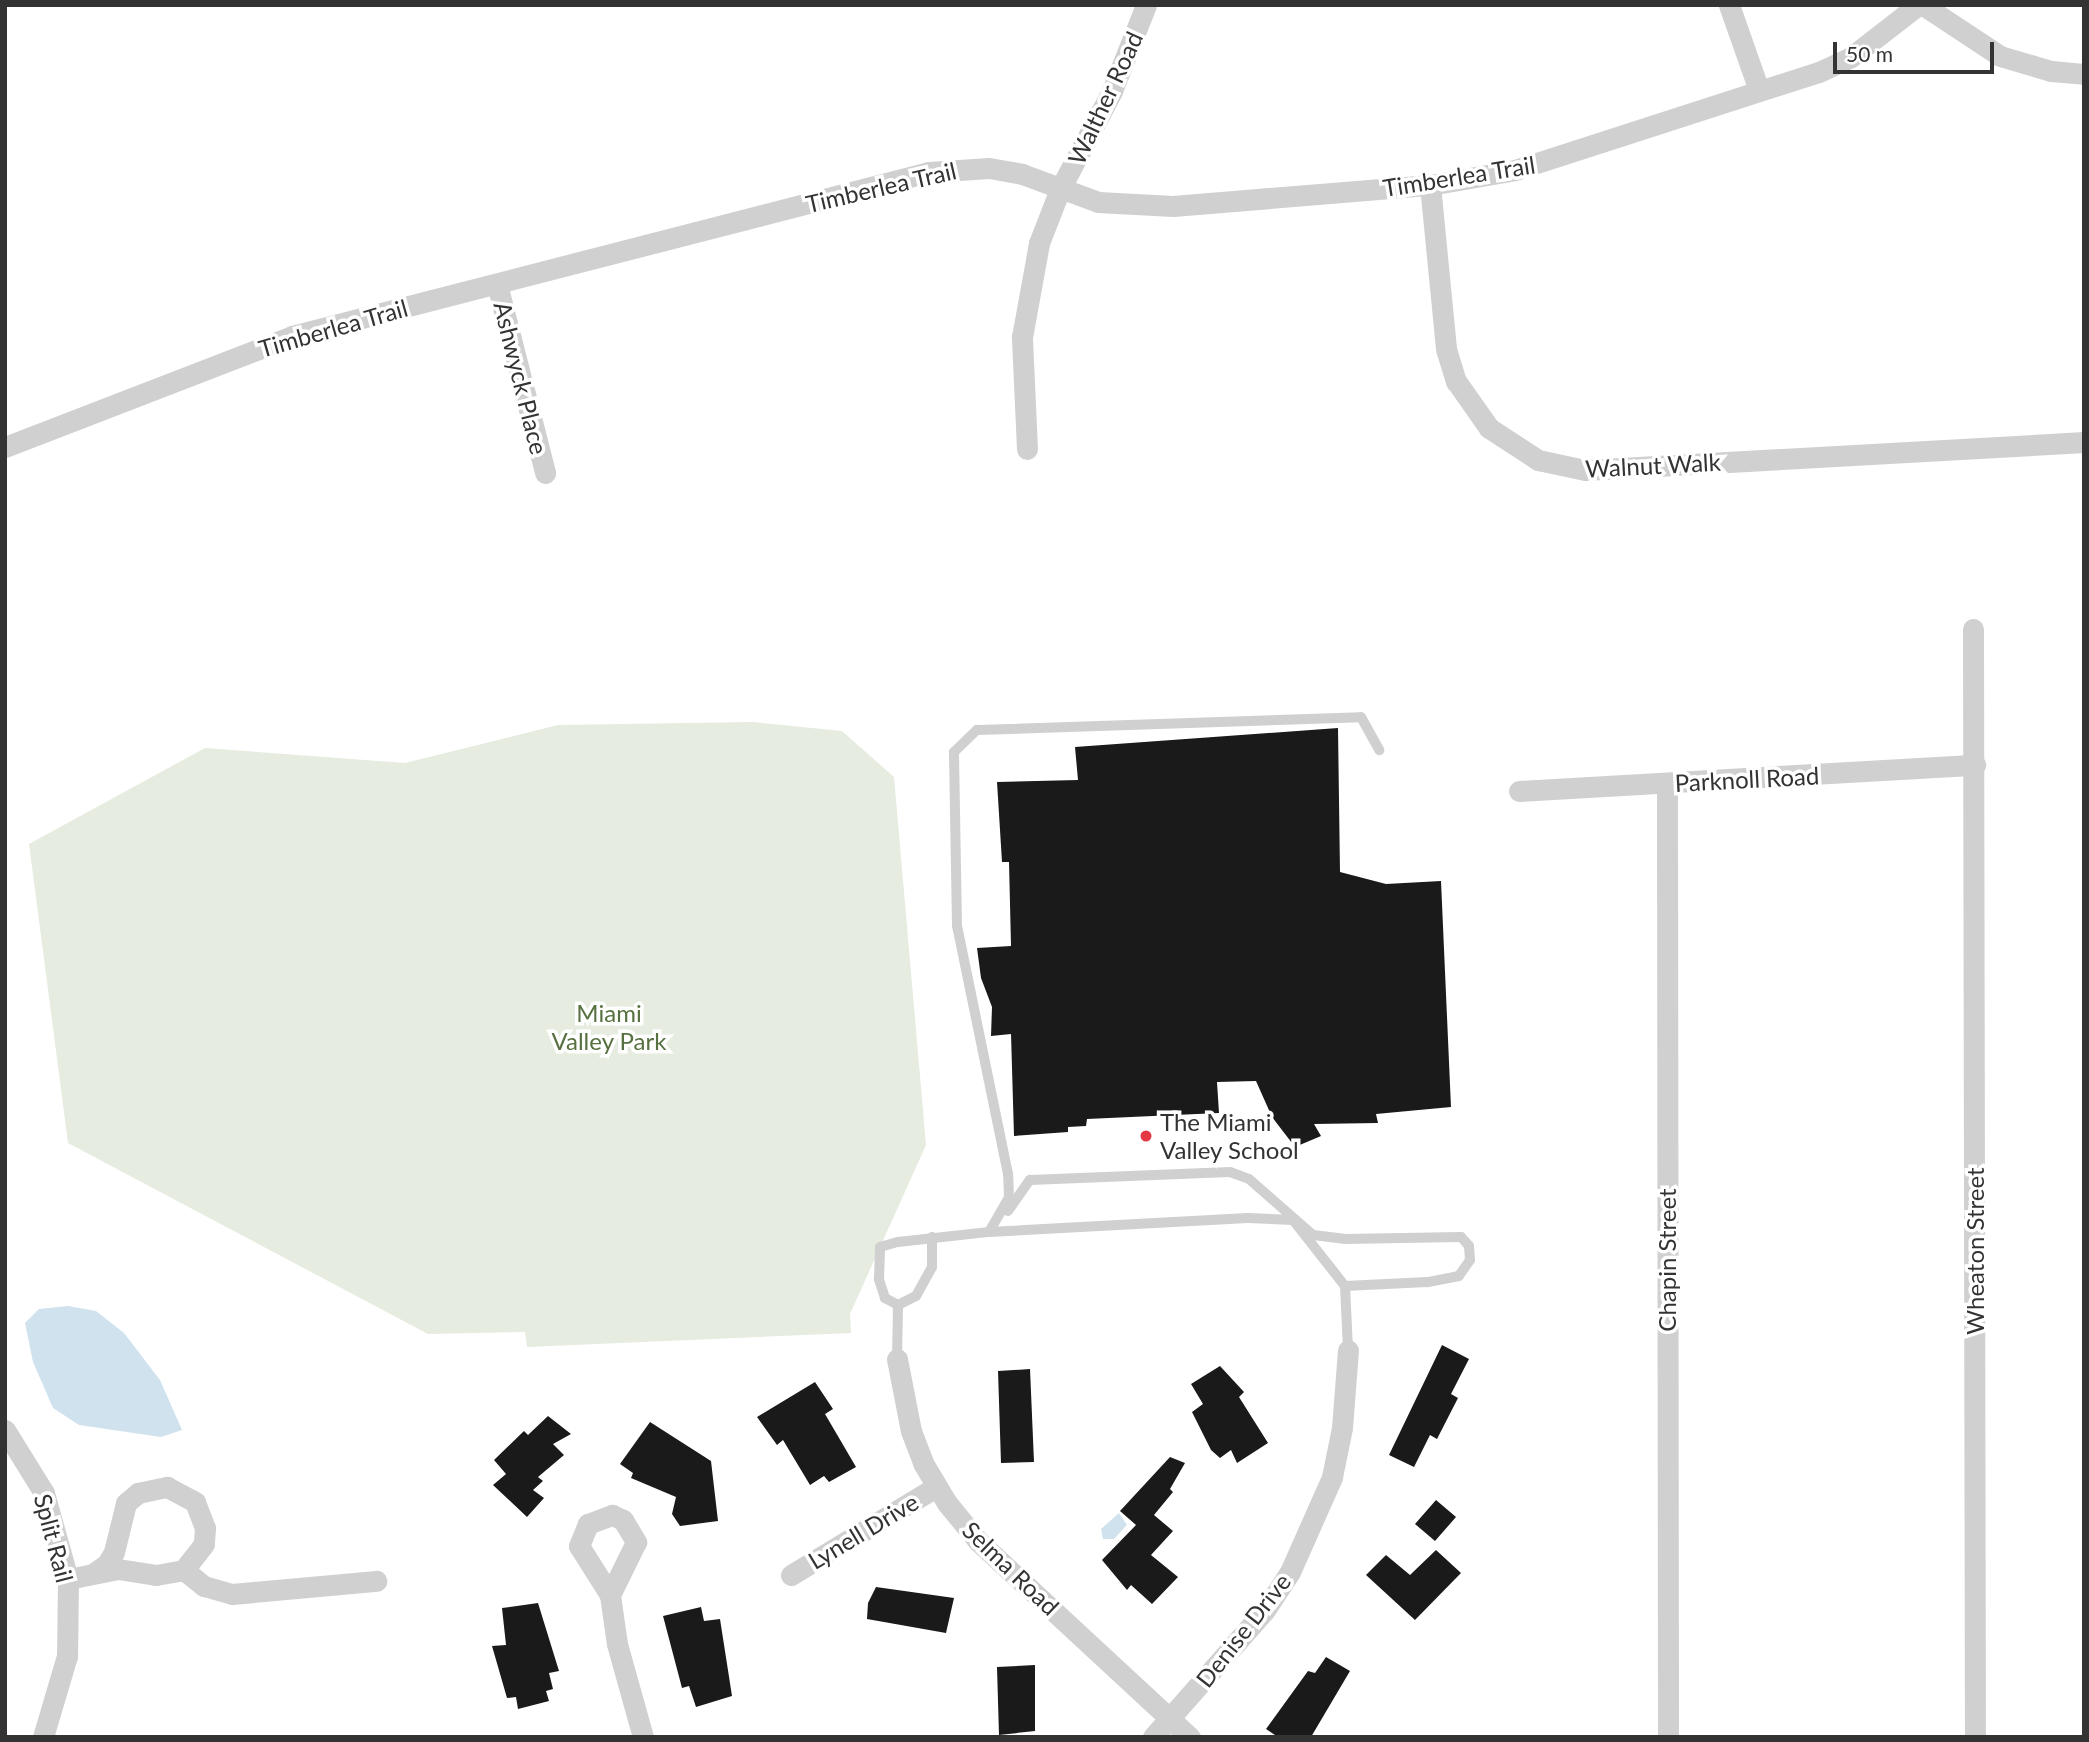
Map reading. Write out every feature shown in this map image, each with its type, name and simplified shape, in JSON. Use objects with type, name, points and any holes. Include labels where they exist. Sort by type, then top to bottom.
[{"type":"street","name":"Walther Road","points":[[1027,449],[1022,337],[1029,280],[1060,189],[1112,91],[1146,5]]},
{"type":"street","points":[[1729,5],[1759,90]]},
{"type":"street","name":"Timberlea Trail","points":[[5,447],[292,336],[929,172],[989,167],[1122,206],[1173,206],[1430,185],[1567,156],[1851,57],[1921,5]]},
{"type":"street","points":[[1921,5],[2000,56],[2051,71],[2084,74]]},
{"type":"street","name":"Walnut Walk","points":[[1430,185],[1446,349],[1456,381],[1489,428],[1538,460],[1586,470],[2084,442]]},
{"type":"street","name":"Ashwyck Place","points":[[497,284],[545,472]]},
{"type":"street","name":"Wheaton Street","points":[[1973,629],[1975,1737]]},
{"type":"street","name":"Parknoll Road","points":[[1519,791],[1975,765]]},
{"type":"street","name":"Chapin Street","points":[[1667,784],[1668,1737]]},
{"type":"street","name":"Denise Drive","points":[[1153,1737],[1265,1610],[1316,1520],[1342,1428],[1348,1350]]},
{"type":"street","name":"Selma Road","points":[[897,1359],[911,1431],[936,1487],[978,1541],[1190,1737]]},
{"type":"street","name":"Split Rail","points":[[5,1430],[44,1493],[68,1579],[68,1656],[43,1737]]},
{"type":"street","points":[[68,1579],[118,1569],[156,1575],[184,1570],[204,1544],[203,1515],[182,1492],[167,1487],[138,1493],[126,1503],[114,1552],[107,1564],[94,1573]]},
{"type":"street","name":"Lynell Drive","points":[[791,1575],[936,1487]]},
{"type":"street","points":[[184,1570],[204,1586],[232,1594],[376,1581]]},
{"type":"street","points":[[610,1595],[617,1644],[643,1737]]},
{"type":"lane","points":[[989,1232],[1009,1198],[1008,1174],[957,926],[954,752],[977,730],[1361,717],[1379,750]]},
{"type":"lane","points":[[989,1232],[1030,1180],[1217,1173],[1249,1179],[1313,1235],[1344,1239],[1461,1237],[1469,1246],[1470,1260],[1459,1276],[1427,1282],[1345,1286]]},
{"type":"lane","points":[[898,1305],[885,1298],[879,1279],[880,1247],[932,1237],[989,1232],[1248,1218],[1293,1220],[1345,1286],[1348,1350]]},
{"type":"lane","points":[[898,1305],[916,1296],[932,1267],[932,1237]]},
{"type":"lane","points":[[897,1359],[898,1305]]},
{"type":"green space","name":"Miami Valley Park","points":[[753,722],[842,731],[894,777],[926,1145],[850,1314],[851,1333],[527,1347],[525,1332],[428,1334],[68,1143],[29,844],[205,748],[405,763],[558,725]]},
{"type":"water","points":[[68,1306],[96,1311],[124,1333],[160,1380],[182,1430],[161,1437],[79,1425],[53,1408],[33,1362],[25,1323],[39,1309]]},
{"type":"water","points":[[1119,1513],[1127,1525],[1114,1539],[1103,1539],[1101,1529]]},
{"type":"building","name":"The Miami Valley School","points":[[1338,728],[1340,872],[1386,884],[1441,881],[1451,1107],[1376,1114],[1378,1123],[1314,1124],[1321,1136],[1295,1147],[1272,1117],[1256,1081],[1217,1082],[1219,1113],[1087,1119],[1086,1126],[1068,1127],[1068,1132],[1014,1136],[1011,1034],[991,1036],[992,1007],[981,978],[977,948],[1011,946],[1009,862],[1002,862],[997,782],[1078,780],[1075,747]]},
{"type":"building","points":[[1442,1345],[1469,1359],[1451,1394],[1458,1398],[1437,1439],[1430,1435],[1414,1467],[1389,1455]]},
{"type":"building","points":[[1220,1366],[1244,1392],[1239,1397],[1268,1443],[1237,1463],[1231,1450],[1220,1458],[1211,1450],[1192,1412],[1203,1404],[1191,1384]]},
{"type":"building","points":[[1030,1369],[1034,1462],[1001,1463],[998,1371]]},
{"type":"building","points":[[815,1382],[833,1409],[825,1414],[856,1467],[829,1482],[824,1476],[810,1485],[783,1440],[777,1445],[757,1417]]},
{"type":"building","points":[[548,1416],[571,1434],[553,1444],[564,1455],[538,1477],[543,1481],[533,1490],[544,1498],[527,1517],[493,1485],[506,1474],[494,1460],[524,1431],[528,1435]]},
{"type":"building","points":[[650,1422],[711,1461],[718,1521],[680,1526],[672,1514],[676,1497],[631,1478],[633,1473],[620,1464]]},
{"type":"building","points":[[1170,1457],[1185,1463],[1170,1489],[1173,1492],[1154,1515],[1173,1531],[1151,1555],[1178,1577],[1152,1604],[1131,1585],[1127,1590],[1102,1560],[1136,1525],[1120,1511]]},
{"type":"building","points":[[1436,1500],[1456,1517],[1435,1541],[1415,1524]]},
{"type":"building","points":[[1436,1550],[1461,1573],[1415,1620],[1366,1575],[1386,1555],[1410,1575]]},
{"type":"building","points":[[876,1587],[954,1598],[946,1633],[867,1619],[868,1603]]},
{"type":"building","points":[[538,1603],[559,1671],[549,1673],[553,1689],[546,1691],[549,1701],[518,1709],[516,1697],[507,1698],[492,1646],[506,1645],[502,1608]]},
{"type":"building","points":[[701,1607],[704,1621],[720,1619],[732,1696],[696,1707],[689,1686],[682,1688],[663,1616]]},
{"type":"building","points":[[1326,1657],[1350,1671],[1311,1737],[1278,1737],[1266,1729],[1308,1671],[1315,1673]]},
{"type":"building","points":[[1035,1665],[1035,1731],[999,1735],[997,1667]]},
{"type":"place","name":"The Miami Valley School","points":[[1146,1136]]}]
